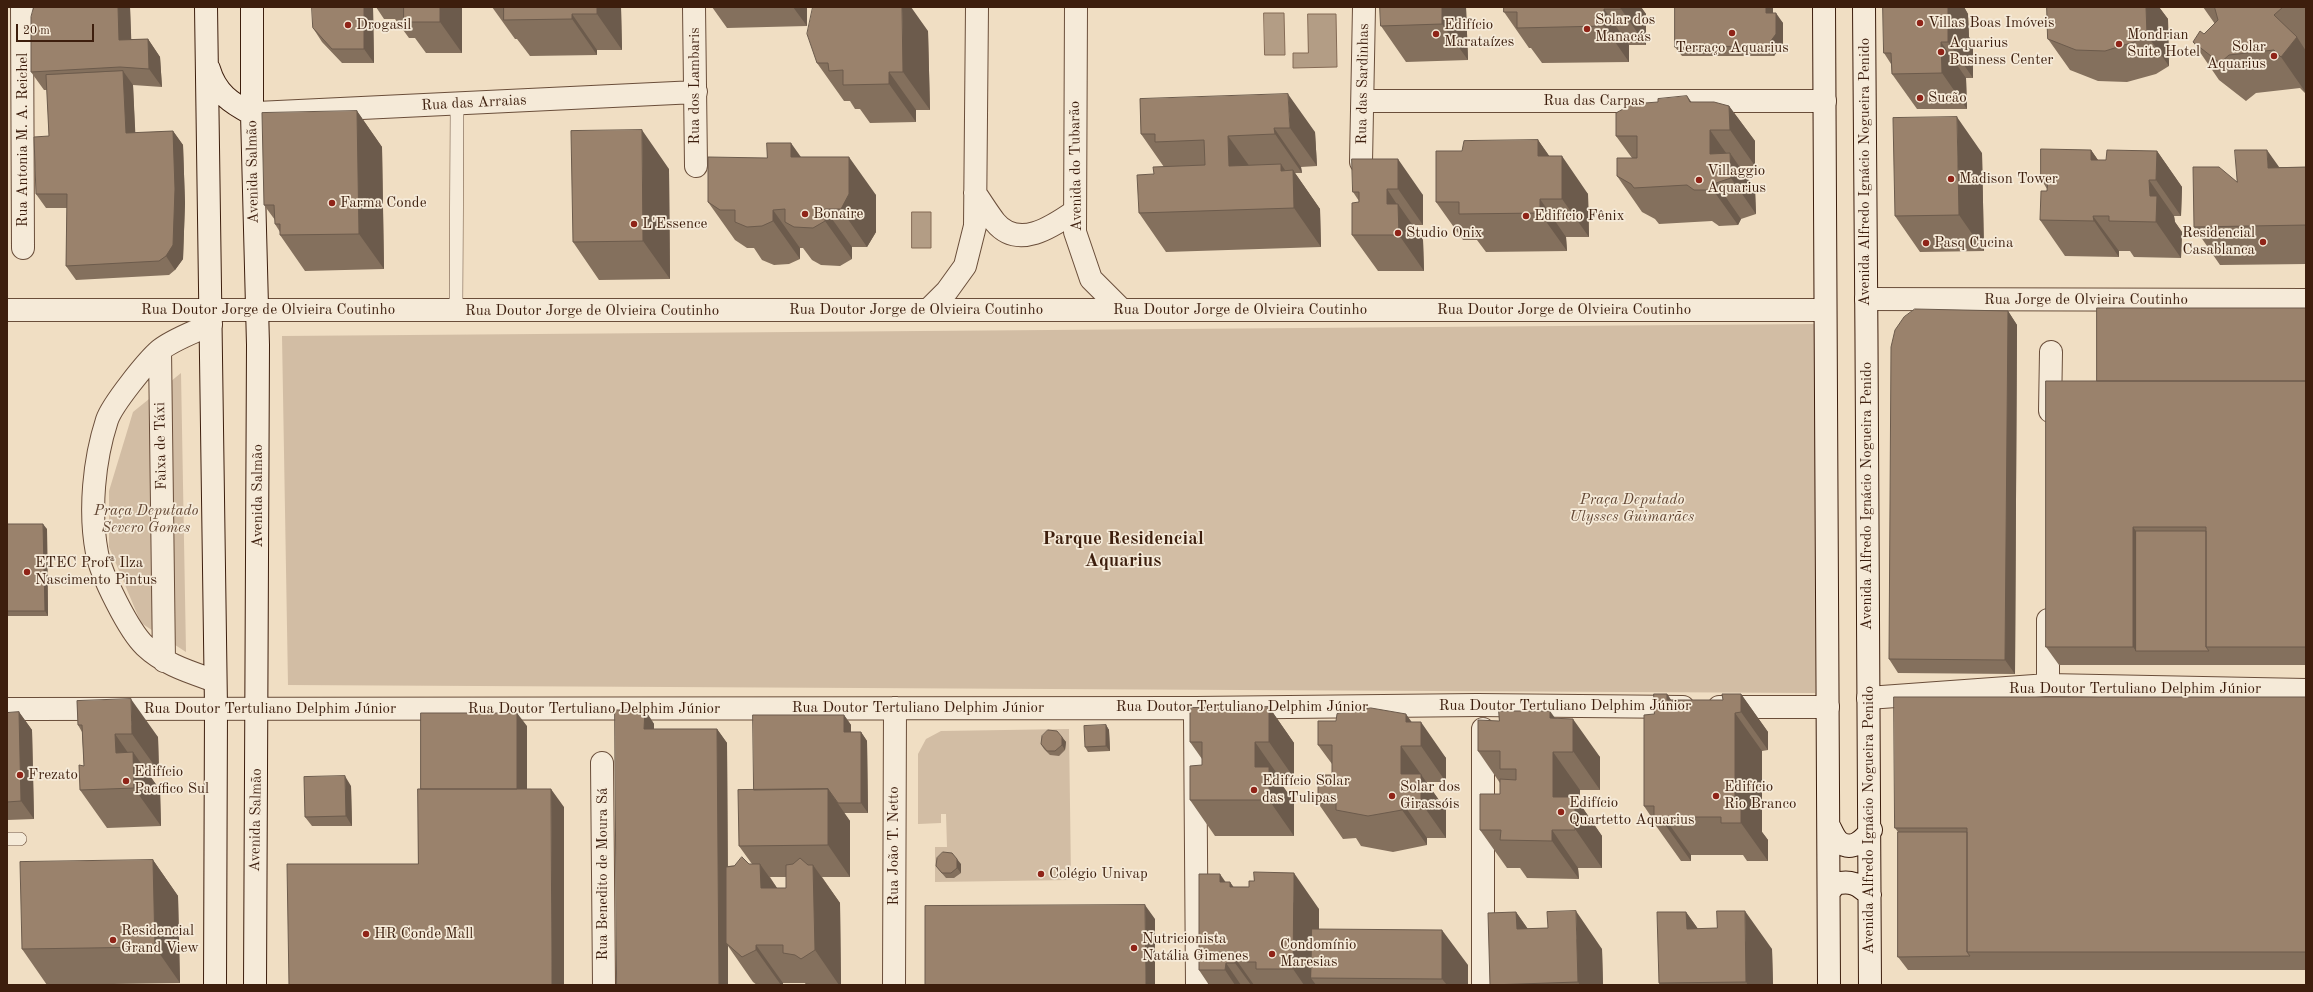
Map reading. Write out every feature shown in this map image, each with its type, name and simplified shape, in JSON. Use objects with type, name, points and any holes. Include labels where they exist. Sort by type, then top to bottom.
[{"type":"street","name":"Rua Antonia M. A. Reichel","points":[[22,7],[23,248]]},
{"type":"street","points":[[206,7],[216,708],[215,985]]},
{"type":"street","name":"Avenida Salmão","points":[[252,7],[252,114],[258,345],[258,710],[255,985]]},
{"type":"street","name":"Rua dos Lambaris","points":[[694,7],[696,166]]},
{"type":"street","points":[[928,310],[947,291],[965,266],[975,226],[977,7]]},
{"type":"street","name":"Avenida do Tubarão","points":[[1076,7],[1075,232],[1091,279],[1122,310]]},
{"type":"street","name":"Rua das Sardinhas","points":[[1361,162],[1364,7]]},
{"type":"street","points":[[1824,7],[1825,310],[1830,828],[1829,985]]},
{"type":"street","name":"Avenida Alfredo Ignácio Nogueira Penido","points":[[1864,7],[1868,698],[1871,830],[1870,985]]},
{"type":"street","points":[[208,64],[212,81],[230,103],[252,114]]},
{"type":"street","name":"Rua das Arraias","points":[[252,114],[696,92]]},
{"type":"street","name":"Rua das Carpas","points":[[1363,102],[1824,101]]},
{"type":"street","points":[[975,193],[996,223],[1012,234],[1036,234],[1054,226],[1075,211]]},
{"type":"street","name":"Rua Jorge de Olvieira Coutinho","points":[[1866,299],[2306,300]]},
{"type":"street","name":"Rua Doutor Jorge de Olvieira Coutinho","points":[[7,310],[211,317],[256,311],[1825,310]]},
{"type":"street","points":[[211,317],[160,350],[136,376],[107,419],[97,466],[94,514],[97,554],[122,615],[144,645],[164,661],[215,681]]},
{"type":"street","name":"Faixa de Táxi","points":[[160,350],[164,661]]},
{"type":"street","points":[[2050,432],[2051,352]]},
{"type":"street","points":[[2048,598],[2048,685]]},
{"type":"street","name":"Rua Doutor Tertuliano Delphim Júnior","points":[[1868,698],[2048,685],[2306,690]]},
{"type":"street","points":[[1483,705],[1483,985]]},
{"type":"street","name":"Rua Doutor Tertuliano Delphim Júnior","points":[[7,709],[216,708],[258,710],[1195,708],[1483,705],[1828,707]]},
{"type":"street","name":"Rua João T. Netto","points":[[894,985],[895,708]]},
{"type":"street","points":[[1195,708],[1197,985]]},
{"type":"street","name":"Rua Benedito de Moura Sá","points":[[602,764],[604,985]]},
{"type":"street","points":[[1830,828],[1839,842],[1848,845],[1856,845],[1864,840],[1871,830]]},
{"type":"street","points":[[1829,892],[1835,884],[1851,882],[1859,885],[1870,895]]},
{"type":"lane","points":[[456,311],[457,104]]},
{"type":"lane","points":[[7,839],[20,838]]},
{"type":"green space","name":"Praça Deputado Ulysses Guimarães","points":[[1815,324],[1815,693],[288,685],[282,336]]},
{"type":"green space","name":"Praça Deputado Severo Gomes","points":[[181,373],[186,652],[141,623],[109,547],[109,491],[133,412]]},
{"type":"green space","points":[[1069,729],[1071,880],[935,882],[935,847],[947,847],[946,814],[941,814],[941,823],[918,824],[918,754],[926,739],[941,731]]},
{"type":"shaded area","points":[[1264,13],[1284,13],[1285,55],[1265,55]]},
{"type":"shaded area","points":[[1308,14],[1336,14],[1337,67],[1293,68],[1293,53],[1308,53]]},
{"type":"shaded area","points":[[912,212],[931,212],[931,248],[912,248]]},
{"type":"building","points":[[34,7],[118,7],[119,40],[148,39],[149,69],[120,67],[31,72],[31,17]]},
{"type":"building","name":"Drogasil","points":[[312,7],[364,7],[364,49],[332,49],[313,28]]},
{"type":"building","points":[[404,7],[440,7],[440,22],[404,22]]},
{"type":"building","points":[[504,7],[597,7],[597,14],[572,14],[572,19],[504,20]]},
{"type":"building","points":[[813,7],[902,7],[903,72],[889,72],[889,84],[843,85],[843,70],[829,71],[828,63],[817,63],[807,34]]},
{"type":"building","points":[[1380,7],[1442,7],[1442,24],[1381,26]]},
{"type":"building","points":[[1504,7],[1621,7],[1621,9],[1604,9],[1604,26],[1517,28],[1517,12],[1504,12]]},
{"type":"building","name":"Terraço Aquarius","points":[[1675,7],[1766,7],[1766,13],[1776,13],[1776,34],[1767,46],[1675,47]]},
{"type":"building","points":[[1883,7],[1948,7],[1948,42],[1941,42],[1942,73],[1892,74],[1891,53],[1884,53]]},
{"type":"building","points":[[2047,7],[2146,7],[2147,35],[2134,42],[2105,51],[2076,50],[2048,39]]},
{"type":"building","points":[[2214,7],[2283,7],[2274,15],[2297,37],[2281,57],[2274,50],[2229,55],[2220,63],[2193,42],[2200,31],[2204,34],[2218,20]]},
{"type":"building","points":[[123,71],[126,133],[173,131],[175,189],[173,245],[166,256],[159,261],[66,266],[67,194],[36,194],[34,137],[49,136],[46,75]]},
{"type":"building","points":[[1288,94],[1290,128],[1274,128],[1275,134],[1228,136],[1229,166],[1281,164],[1281,171],[1293,170],[1294,208],[1139,213],[1137,175],[1154,174],[1153,167],[1205,165],[1204,140],[1155,142],[1155,134],[1141,134],[1140,99]]},
{"type":"building","points":[[1687,96],[1690,102],[1714,102],[1729,106],[1730,130],[1710,130],[1710,154],[1730,153],[1731,178],[1716,183],[1713,190],[1694,190],[1687,185],[1634,188],[1631,184],[1617,176],[1617,158],[1637,158],[1637,136],[1616,136],[1616,113],[1632,104],[1658,102],[1658,99]]},
{"type":"building","points":[[357,111],[359,234],[280,235],[280,224],[275,224],[274,205],[264,205],[262,113]]},
{"type":"building","points":[[1957,117],[1959,215],[1895,216],[1893,118]]},
{"type":"building","points":[[642,130],[643,241],[573,242],[571,131]]},
{"type":"building","points":[[1538,140],[1538,156],[1562,156],[1562,199],[1540,199],[1540,213],[1459,214],[1459,202],[1436,202],[1436,151],[1462,151],[1464,141]]},
{"type":"building","points":[[767,143],[791,143],[791,157],[849,157],[849,194],[841,209],[825,209],[825,221],[813,228],[794,227],[785,222],[785,209],[773,210],[773,221],[762,226],[747,227],[735,222],[735,210],[720,210],[708,202],[708,157],[767,158]]},
{"type":"building","points":[[2041,149],[2091,150],[2091,160],[2106,160],[2107,150],[2157,151],[2156,180],[2149,180],[2150,196],[2157,196],[2156,222],[2109,221],[2109,216],[2093,216],[2094,221],[2040,220],[2041,191],[2047,191],[2048,180],[2041,179]]},
{"type":"building","points":[[2235,150],[2267,150],[2268,168],[2306,167],[2306,225],[2194,227],[2193,167],[2219,167],[2237,182]]},
{"type":"building","points":[[1352,159],[1398,159],[1398,189],[1387,189],[1387,204],[1398,204],[1399,235],[1352,235],[1352,203],[1359,202],[1359,192],[1353,192]]},
{"type":"building","points":[[2097,308],[2306,308],[2306,381],[2097,381]]},
{"type":"building","points":[[1915,309],[2008,311],[2005,660],[1889,659],[1891,347],[1895,330],[1904,317]]},
{"type":"building","points":[[2046,381],[2306,381],[2306,647],[2206,647],[2206,527],[2133,527],[2133,647],[2046,647]]},
{"type":"building","name":"ETEC Profª Ilza Nascimento Pintus","points":[[7,524],[43,524],[45,611],[7,611]]},
{"type":"building","points":[[2136,531],[2206,531],[2206,647],[2209,651],[2136,651]]},
{"type":"building","points":[[1654,694],[1667,694],[1667,700],[1723,700],[1722,694],[1741,694],[1741,712],[1735,713],[1735,802],[1741,802],[1741,823],[1721,823],[1721,817],[1664,817],[1664,823],[1654,823],[1654,806],[1644,806],[1644,715],[1654,714]]},
{"type":"building","points":[[1894,697],[2306,697],[2306,952],[1967,952],[1967,828],[1895,828]]},
{"type":"building","points":[[131,699],[132,734],[115,734],[116,753],[133,752],[134,788],[80,790],[79,765],[84,766],[82,725],[78,725],[77,701]]},
{"type":"building","points":[[1269,707],[1269,742],[1255,742],[1255,767],[1269,767],[1269,800],[1190,800],[1190,766],[1202,765],[1202,742],[1190,742],[1190,708]]},
{"type":"building","points":[[1371,708],[1406,714],[1406,722],[1421,722],[1421,746],[1401,746],[1401,774],[1421,774],[1421,802],[1402,802],[1402,810],[1368,816],[1336,810],[1336,803],[1318,803],[1318,775],[1332,775],[1332,745],[1318,745],[1318,721],[1336,721],[1337,714]]},
{"type":"building","points":[[615,710],[645,710],[644,729],[717,729],[719,985],[617,985]]},
{"type":"building","points":[[1499,711],[1550,711],[1550,718],[1573,719],[1573,752],[1553,752],[1553,797],[1575,797],[1575,830],[1552,830],[1552,841],[1500,840],[1501,830],[1480,830],[1480,794],[1500,794],[1500,779],[1516,780],[1516,769],[1500,769],[1500,751],[1478,751],[1478,720],[1499,721]]},
{"type":"building","points":[[19,712],[21,801],[7,802],[7,713]]},
{"type":"building","points":[[421,713],[517,713],[517,789],[421,789]]},
{"type":"building","points":[[753,715],[844,715],[844,732],[861,732],[861,803],[838,803],[828,789],[754,790]]},
{"type":"building","points":[[1106,725],[1106,746],[1085,747],[1084,726]]},
{"type":"building","points":[[1048,730],[1057,731],[1062,737],[1062,745],[1055,751],[1047,751],[1041,744],[1042,736]]},
{"type":"building","points":[[345,776],[346,816],[305,817],[304,777]]},
{"type":"building","points":[[418,789],[551,789],[552,985],[289,985],[287,864],[418,864]]},
{"type":"building","points":[[828,789],[828,845],[739,846],[738,790]]},
{"type":"building","points":[[1898,832],[1967,832],[1967,952],[1970,956],[1898,957]]},
{"type":"building","points":[[943,852],[952,853],[957,859],[957,868],[951,873],[942,873],[936,866],[937,858]]},
{"type":"building","points":[[742,857],[749,864],[760,864],[761,888],[786,888],[786,865],[793,864],[800,858],[808,865],[813,865],[815,950],[801,959],[795,955],[783,953],[783,945],[756,945],[756,950],[742,957],[726,943],[726,867],[734,866]]},
{"type":"building","points":[[153,860],[155,947],[22,949],[20,862]]},
{"type":"building","points":[[1254,872],[1294,873],[1293,969],[1256,969],[1256,962],[1247,962],[1248,958],[1235,958],[1235,963],[1226,963],[1225,970],[1199,970],[1199,874],[1220,874],[1220,882],[1230,882],[1230,887],[1249,887],[1249,881],[1254,881]]},
{"type":"building","points":[[1145,905],[1146,985],[925,985],[925,906]]},
{"type":"building","points":[[1576,911],[1578,982],[1490,985],[1488,913],[1516,912],[1517,929],[1548,928],[1547,912]]},
{"type":"building","points":[[1717,911],[1745,911],[1746,982],[1659,983],[1657,912],[1686,912],[1687,929],[1717,928]]},
{"type":"building","points":[[1312,929],[1442,930],[1442,979],[1311,978]]},
{"type":"place","name":"Villas Boas Imóveis","points":[[1920,23]]},
{"type":"place","name":"Drogasil","points":[[348,25]]},
{"type":"place","name":"Solar dos Manacás","points":[[1587,29]]},
{"type":"place","name":"Terraço Aquarius","points":[[1732,33]]},
{"type":"place","name":"Edifício Marataízes","points":[[1436,34]]},
{"type":"place","name":"Mondrian Suite Hotel","points":[[2119,44]]},
{"type":"place","name":"Aquarius Business Center","points":[[1941,52]]},
{"type":"place","name":"Solar Aquarius","points":[[2274,56]]},
{"type":"place","name":"Sucão","points":[[1920,98]]},
{"type":"place","name":"Madison Tower","points":[[1951,179]]},
{"type":"place","name":"Villaggio Aquarius","points":[[1699,180]]},
{"type":"place","name":"Farma Conde","points":[[332,203]]},
{"type":"place","name":"Bonaire","points":[[805,214]]},
{"type":"place","name":"Edifício Fênix","points":[[1526,216]]},
{"type":"place","name":"L'Essence","points":[[634,224]]},
{"type":"place","name":"Studio Onix","points":[[1398,233]]},
{"type":"place","name":"Residencial Casablanca","points":[[2263,242]]},
{"type":"place","name":"Pasq Cucina","points":[[1926,243]]},
{"type":"place","name":"ETEC Profª Ilza Nascimento Pintus","points":[[27,572]]},
{"type":"place","name":"Frezato","points":[[20,775]]},
{"type":"place","name":"Edifício Pacífico Sul","points":[[126,781]]},
{"type":"place","name":"Edifício Solar das Tulipas","points":[[1254,790]]},
{"type":"place","name":"Solar dos Girassóis","points":[[1392,796]]},
{"type":"place","name":"Edifício Rio Branco","points":[[1716,796]]},
{"type":"place","name":"Edifício Quartetto Aquarius","points":[[1561,812]]},
{"type":"place","name":"Colégio Univap","points":[[1041,874]]},
{"type":"place","name":"HR Conde Mall","points":[[366,934]]},
{"type":"place","name":"Residencial Grand View","points":[[113,940]]},
{"type":"place","name":"Nutricionista Natália Gimenes","points":[[1134,948]]},
{"type":"place","name":"Condomínio Maresias","points":[[1272,954]]},
{"type":"district","name":"Parque Residencial Aquarius","points":[[1123,550]]}]
